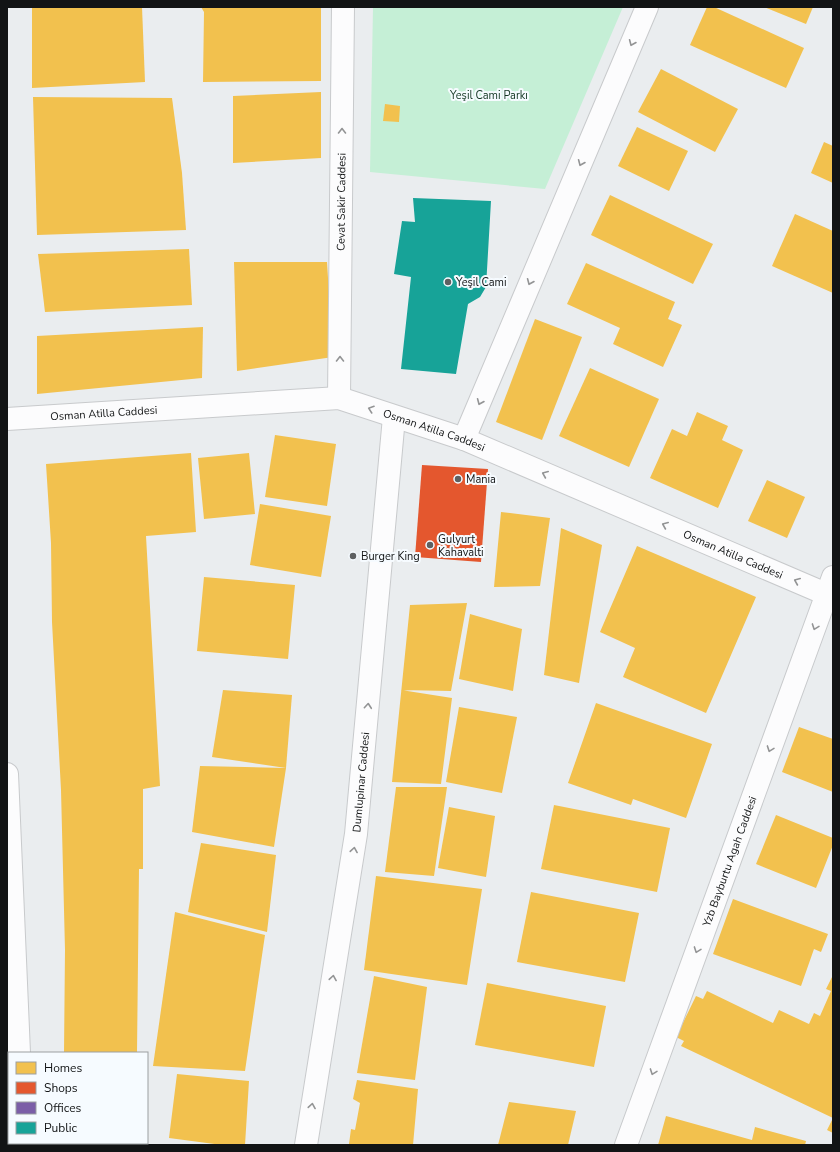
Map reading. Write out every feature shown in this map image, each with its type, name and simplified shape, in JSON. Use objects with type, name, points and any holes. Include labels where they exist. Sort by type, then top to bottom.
[{"type":"street","name":"Cevat Sakir Caddesi","points":[[340,398],[343,7]]},
{"type":"street","points":[[464,439],[647,7]]},
{"type":"street","name":"Osman Atilla Caddesi","points":[[7,419],[340,398],[464,439],[831,589]]},
{"type":"street","name":"Dumlupinar Caddesi","points":[[306,1145],[356,834],[394,417]]},
{"type":"street","name":"Yzb Bayburtu Agah Caddesi","points":[[626,1145],[831,589]]},
{"type":"street","points":[[7,774],[20,1052]]},
{"type":"green space","name":"Yeşil Cami Parkı","points":[[373,7],[623,7],[545,189],[370,172]]},
{"type":"building: Homes","points":[[32,7],[142,7],[145,82],[32,88]]},
{"type":"building: Homes","points":[[201,7],[321,7],[321,81],[203,82],[204,12]]},
{"type":"building: Homes","points":[[707,7],[714,7],[804,48],[786,88],[690,45]]},
{"type":"building: Homes","points":[[764,7],[813,7],[806,24]]},
{"type":"building: Homes","points":[[661,69],[738,109],[715,152],[638,112]]},
{"type":"building: Homes","points":[[321,92],[321,158],[233,163],[233,96]]},
{"type":"building: Homes","points":[[33,97],[172,98],[182,173],[186,230],[37,235]]},
{"type":"building: Homes","points":[[385,104],[400,106],[399,122],[383,121]]},
{"type":"building: Homes","points":[[637,127],[688,151],[669,191],[618,166]]},
{"type":"building: Homes","points":[[824,142],[833,146],[833,183],[811,173]]},
{"type":"building: Homes","points":[[610,195],[713,244],[693,284],[591,235]]},
{"type":"building: Homes","points":[[795,214],[833,231],[833,293],[772,266]]},
{"type":"building: Homes","points":[[189,249],[192,305],[45,312],[38,254]]},
{"type":"building: Homes","points":[[234,262],[327,262],[333,357],[237,371]]},
{"type":"building: Homes","points":[[586,263],[675,302],[668,319],[682,325],[663,367],[613,344],[620,328],[567,304]]},
{"type":"building: Homes","points":[[535,319],[582,337],[542,440],[496,422]]},
{"type":"building: Homes","points":[[203,327],[202,378],[37,394],[37,336]]},
{"type":"building: Homes","points":[[590,368],[659,399],[629,467],[559,436]]},
{"type":"building: Homes","points":[[697,412],[728,426],[722,440],[743,450],[718,508],[650,478],[672,429],[687,436]]},
{"type":"building: Homes","points":[[275,435],[336,444],[327,506],[265,497]]},
{"type":"building: Homes","points":[[191,453],[196,532],[146,536],[160,786],[143,789],[143,869],[139,869],[137,1052],[64,1052],[65,950],[61,790],[52,622],[51,543],[46,464]]},
{"type":"building: Homes","points":[[249,453],[255,514],[204,519],[198,458]]},
{"type":"building: Homes","points":[[767,480],[805,497],[787,538],[748,521]]},
{"type":"building: Homes","points":[[260,504],[331,516],[321,577],[250,565]]},
{"type":"building: Homes","points":[[501,512],[550,518],[540,586],[494,587]]},
{"type":"building: Homes","points":[[561,528],[602,545],[579,683],[544,675]]},
{"type":"building: Homes","points":[[637,546],[756,597],[706,713],[623,677],[635,648],[600,632]]},
{"type":"building: Homes","points":[[204,577],[295,585],[288,659],[197,651]]},
{"type":"building: Homes","points":[[467,603],[451,691],[401,690],[410,605]]},
{"type":"building: Homes","points":[[470,614],[522,629],[513,691],[459,679]]},
{"type":"building: Homes","points":[[223,690],[292,695],[286,768],[212,757]]},
{"type":"building: Homes","points":[[401,690],[452,698],[441,784],[392,782]]},
{"type":"building: Homes","points":[[596,703],[712,744],[686,818],[633,799],[631,805],[568,783]]},
{"type":"building: Homes","points":[[459,707],[517,717],[502,793],[446,782]]},
{"type":"building: Homes","points":[[799,727],[833,739],[833,792],[782,772]]},
{"type":"building: Homes","points":[[200,766],[286,768],[274,847],[192,832]]},
{"type":"building: Homes","points":[[396,787],[447,787],[434,876],[385,872]]},
{"type":"building: Homes","points":[[554,805],[670,828],[657,892],[541,869]]},
{"type":"building: Homes","points":[[449,807],[495,816],[486,877],[438,868]]},
{"type":"building: Homes","points":[[776,815],[833,838],[833,845],[816,888],[756,864]]},
{"type":"building: Homes","points":[[201,843],[276,855],[267,932],[188,912]]},
{"type":"building: Homes","points":[[376,876],[482,889],[467,985],[364,970]]},
{"type":"building: Homes","points":[[531,892],[639,913],[625,982],[517,962]]},
{"type":"building: Homes","points":[[733,899],[828,934],[821,952],[814,949],[801,986],[713,954]]},
{"type":"building: Homes","points":[[175,912],[265,935],[245,1071],[153,1066]]},
{"type":"building: Homes","points":[[833,975],[833,1118],[681,1046],[684,1041],[676,1037],[696,996],[703,999],[707,991],[773,1023],[779,1010],[809,1024],[814,1013],[820,1016],[831,991],[826,989]]},
{"type":"building: Homes","points":[[374,976],[427,987],[415,1080],[357,1073]]},
{"type":"building: Homes","points":[[487,983],[606,1006],[594,1067],[475,1045]]},
{"type":"building: Homes","points":[[177,1074],[249,1081],[245,1145],[222,1145],[169,1138]]},
{"type":"building: Homes","points":[[357,1080],[418,1089],[413,1145],[349,1144],[351,1129],[355,1130],[360,1103],[353,1099]]},
{"type":"building: Homes","points":[[509,1102],[576,1111],[568,1145],[498,1145]]},
{"type":"building: Homes","points":[[666,1116],[752,1140],[755,1127],[806,1141],[805,1145],[658,1145]]},
{"type":"building: Homes","points":[[833,1118],[833,1133],[827,1130]]},
{"type":"building: Shops","points":[[422,465],[488,469],[481,562],[415,557]]},
{"type":"building: Offices","points":[[50,1144],[130,1144],[130,1145]]},
{"type":"building: Public","name":"Yeşil Cami","points":[[413,198],[491,201],[486,287],[480,297],[468,304],[456,374],[401,369],[411,277],[394,274],[402,221],[415,222]]},
{"type":"place","name":"Yeşil Cami","points":[[448,282]]},
{"type":"place","name":"Mania","points":[[458,479]]},
{"type":"place","name":"Gulyurt Kahavalti","points":[[430,545]]},
{"type":"place","name":"Burger King","points":[[353,556]]}]
